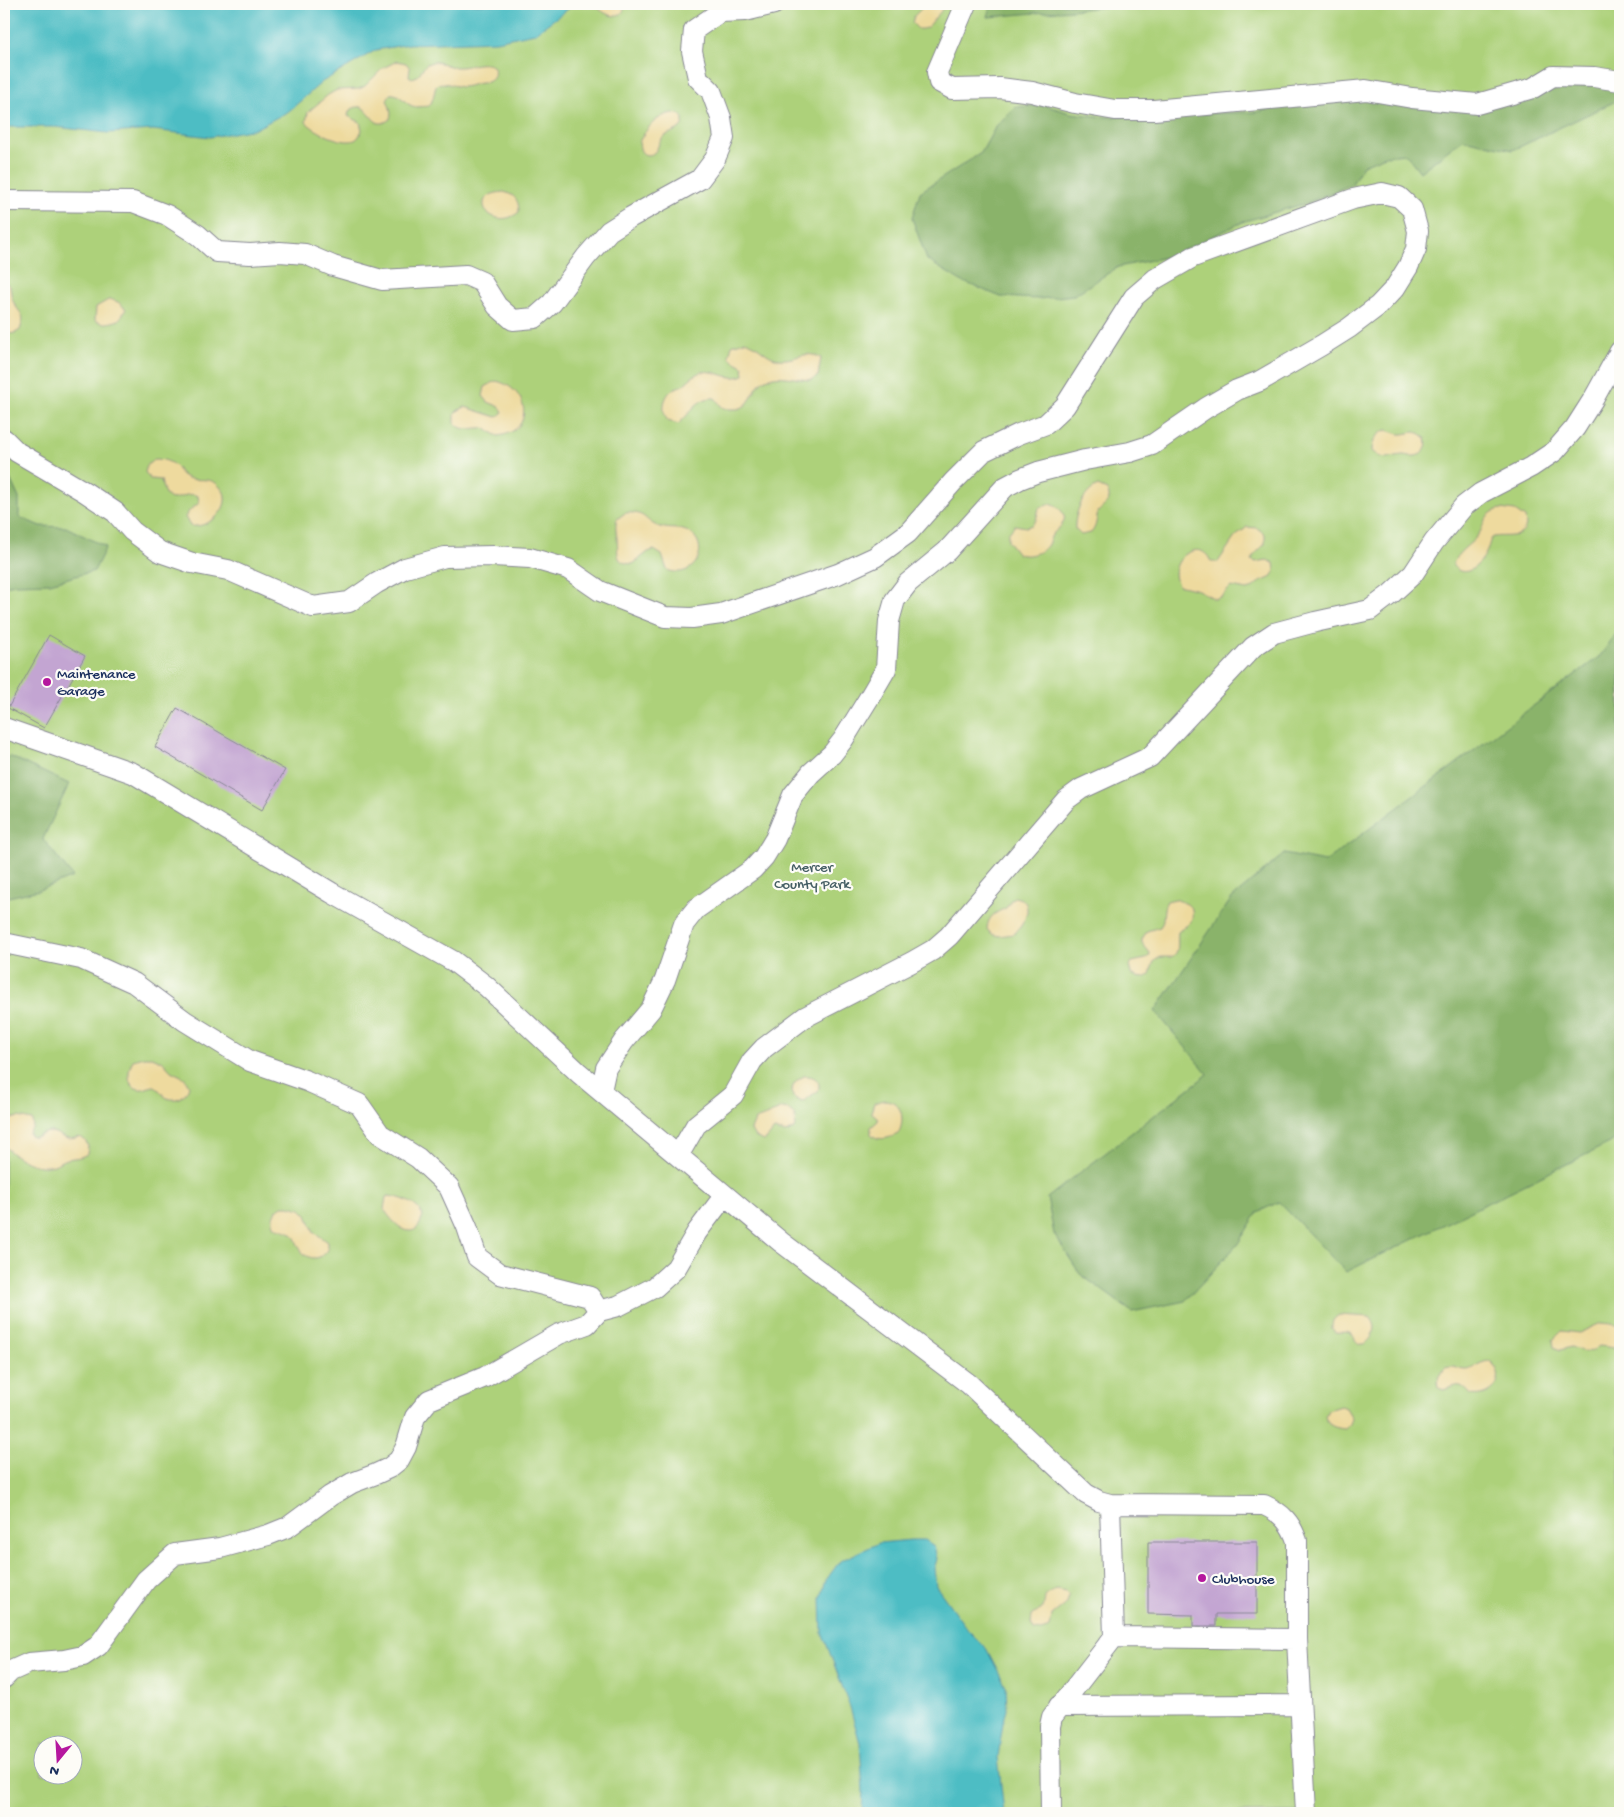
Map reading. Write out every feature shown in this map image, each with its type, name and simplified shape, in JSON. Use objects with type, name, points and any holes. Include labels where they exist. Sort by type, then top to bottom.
[{"type":"lane","points":[[4,201],[133,202],[167,215],[198,235],[217,252],[306,254],[333,266],[382,280],[466,275],[482,282],[497,306],[513,320],[535,318],[552,303],[586,257],[609,231],[700,179],[716,159],[724,138],[721,118],[711,91],[698,78],[692,51],[694,30],[720,12],[745,11],[774,4]]},
{"type":"lane","points":[[966,4],[937,72],[939,82],[952,89],[1000,88],[1032,92],[1075,103],[1114,110],[1154,110],[1366,90],[1412,98],[1477,104],[1533,88],[1553,76],[1594,77],[1620,81]]},
{"type":"lane","points":[[4,439],[17,452],[115,512],[132,531],[160,552],[192,563],[228,570],[313,608],[349,602],[377,582],[404,568],[445,557],[493,556],[530,558],[568,569],[600,591],[665,617],[692,618],[721,614],[838,574],[875,556],[908,532],[984,451],[1046,424],[1065,406],[1134,297],[1155,279],[1193,257],[1353,199],[1382,193],[1399,197],[1412,209],[1418,231],[1416,249],[1395,288],[1378,306],[1290,364],[1214,403],[1152,445],[1130,452],[1085,460],[1038,472],[1020,479],[1005,488],[947,551],[908,584],[895,600],[888,621],[886,669],[869,698],[843,740],[793,795],[775,839],[764,857],[753,869],[696,909],[684,924],[666,980],[651,1009],[624,1041],[606,1068],[601,1091]]},
{"type":"lane","points":[[678,1156],[696,1124],[733,1096],[752,1061],[764,1048],[805,1017],[933,950],[949,936],[1066,800],[1081,789],[1150,757],[1254,646],[1274,633],[1370,610],[1391,594],[1413,574],[1434,542],[1464,506],[1481,493],[1531,467],[1555,451],[1575,428],[1620,351]]},
{"type":"lane","points":[[4,728],[133,773],[332,893],[453,962],[486,986],[601,1091],[781,1242],[969,1384],[1086,1494],[1110,1504],[1264,1505],[1278,1511],[1290,1524],[1297,1541],[1297,1639],[1306,1813]]},
{"type":"lane","points":[[4,943],[81,960],[134,982],[184,1021],[250,1061],[307,1081],[360,1104],[380,1134],[418,1158],[449,1187],[467,1227],[477,1257],[500,1274],[590,1297],[599,1311]]},
{"type":"lane","points":[[4,1678],[11,1671],[29,1663],[64,1660],[83,1656],[98,1646],[146,1580],[175,1554],[220,1548],[268,1535],[288,1527],[330,1496],[352,1483],[389,1468],[399,1460],[406,1447],[415,1417],[428,1400],[485,1377],[559,1334],[587,1324],[599,1311],[618,1306],[654,1287],[676,1268],[697,1232],[725,1195]]},
{"type":"lane","points":[[1050,1813],[1050,1726],[1052,1717],[1058,1706],[1114,1636],[1110,1504]]},
{"type":"lane","points":[[1114,1636],[1297,1639]]},
{"type":"lane","points":[[1058,1706],[1300,1705]]},
{"type":"green space","name":"Mercer County Park","points":[[4,4],[1620,4],[1620,1813],[4,1813]]},
{"type":"green space","points":[[991,4],[1142,4],[988,17]]},
{"type":"green space","points":[[1568,77],[1620,84],[1620,99],[1513,150],[1463,139],[1420,172],[1406,154],[1385,156],[1363,165],[1352,184],[1307,203],[1245,221],[1171,256],[1118,267],[1074,295],[1039,299],[1001,297],[961,281],[927,260],[912,218],[920,192],[981,153],[996,126],[1015,107],[1044,105],[1070,113],[1105,117],[1256,112],[1294,104],[1362,96],[1470,108]]},
{"type":"green space","points":[[4,466],[19,498],[19,517],[40,526],[66,527],[106,547],[94,571],[50,583],[4,586]]},
{"type":"green space","points":[[1620,628],[1620,1138],[1346,1272],[1279,1202],[1258,1212],[1237,1245],[1185,1301],[1132,1312],[1080,1274],[1054,1234],[1047,1198],[1208,1074],[1155,1011],[1232,898],[1284,854],[1325,862],[1600,656]]},
{"type":"green space","points":[[9,756],[69,784],[43,839],[73,877],[39,890],[4,898],[4,763]]},
{"type":"sand","points":[[595,4],[625,4],[621,14],[612,16],[602,11]]},
{"type":"sand","points":[[926,4],[943,4],[943,6],[930,25],[924,29],[918,29],[912,23],[914,16]]},
{"type":"sand","points":[[397,61],[406,63],[410,68],[409,76],[412,78],[418,75],[426,65],[433,62],[456,67],[485,64],[494,67],[494,74],[493,79],[488,82],[465,87],[443,83],[438,84],[429,106],[412,106],[397,95],[390,94],[387,100],[391,114],[390,119],[383,123],[378,123],[362,107],[356,107],[349,111],[348,116],[360,122],[362,130],[355,140],[343,141],[336,139],[315,129],[306,122],[308,112],[328,95],[337,90],[359,89],[365,86],[383,68]]},
{"type":"sand","points":[[672,113],[679,114],[683,118],[680,128],[662,138],[654,153],[647,155],[643,153],[639,142],[645,132],[656,120]]},
{"type":"sand","points":[[504,192],[516,199],[519,212],[509,218],[492,216],[486,211],[485,199],[492,194]]},
{"type":"sand","points":[[4,282],[10,286],[13,301],[23,317],[20,330],[12,334],[4,331]]},
{"type":"sand","points":[[110,299],[118,302],[126,309],[119,320],[101,323],[95,320],[96,307]]},
{"type":"sand","points":[[744,341],[774,358],[784,359],[810,355],[821,358],[818,376],[812,380],[771,377],[761,382],[745,406],[732,409],[725,408],[715,398],[708,398],[698,403],[678,424],[668,421],[664,413],[664,405],[669,393],[692,377],[702,372],[712,372],[732,377],[744,375],[743,366],[732,360],[729,356],[732,345]]},
{"type":"sand","points":[[496,381],[507,385],[516,392],[521,400],[524,409],[523,418],[518,426],[510,432],[498,436],[483,428],[465,429],[458,426],[455,423],[455,414],[465,407],[497,417],[503,412],[500,407],[488,402],[483,396],[485,387]]},
{"type":"sand","points":[[1387,430],[1399,434],[1415,432],[1422,435],[1426,438],[1427,442],[1424,452],[1415,456],[1403,455],[1387,458],[1376,455],[1372,451],[1373,444],[1378,435]]},
{"type":"sand","points":[[155,459],[172,463],[181,474],[188,478],[216,483],[223,490],[225,496],[224,506],[219,514],[206,523],[190,526],[185,517],[199,503],[198,496],[192,494],[171,499],[167,497],[161,480],[150,479],[145,472],[147,465]]},
{"type":"sand","points":[[1098,486],[1107,490],[1109,500],[1098,512],[1091,533],[1081,535],[1075,529],[1080,504],[1088,493]]},
{"type":"sand","points":[[1050,504],[1061,511],[1064,517],[1063,523],[1052,535],[1047,546],[1041,551],[1030,555],[1018,554],[1008,541],[1008,534],[1015,525],[1026,527],[1032,525],[1036,520],[1039,508]]},
{"type":"sand","points":[[1501,509],[1515,511],[1525,518],[1526,526],[1524,531],[1513,536],[1492,538],[1486,553],[1476,566],[1467,571],[1462,572],[1458,570],[1453,566],[1456,557],[1475,539],[1487,516]]},
{"type":"sand","points":[[625,513],[642,515],[660,527],[683,530],[690,533],[696,539],[699,546],[697,560],[692,567],[685,571],[677,572],[667,570],[662,555],[654,550],[648,552],[633,564],[622,562],[618,556],[616,526],[617,519]]},
{"type":"sand","points":[[1247,527],[1257,528],[1265,534],[1265,544],[1251,560],[1256,562],[1267,560],[1274,563],[1275,571],[1270,578],[1247,590],[1231,587],[1222,596],[1215,599],[1198,590],[1178,585],[1175,576],[1176,567],[1186,554],[1200,551],[1206,554],[1211,562],[1218,562],[1235,537]]},
{"type":"sand","points":[[1014,897],[1021,899],[1027,907],[1027,913],[1022,924],[1014,934],[999,936],[991,934],[987,929],[991,918],[995,913],[1006,908]]},
{"type":"sand","points":[[1175,899],[1187,904],[1192,909],[1190,923],[1178,932],[1176,953],[1172,957],[1162,957],[1155,960],[1150,974],[1143,978],[1131,974],[1129,966],[1132,962],[1149,957],[1150,953],[1142,943],[1142,939],[1147,931],[1160,927],[1167,901]]},
{"type":"sand","points":[[152,1057],[162,1061],[171,1071],[185,1078],[189,1086],[186,1093],[178,1099],[171,1099],[165,1097],[155,1086],[139,1089],[131,1084],[129,1072],[131,1063],[133,1060]]},
{"type":"sand","points":[[804,1076],[811,1076],[816,1079],[819,1087],[818,1091],[802,1102],[793,1097],[792,1090],[796,1082]]},
{"type":"sand","points":[[884,1100],[895,1103],[901,1112],[902,1123],[898,1134],[881,1139],[871,1134],[871,1127],[878,1121],[878,1118],[871,1112],[874,1103]]},
{"type":"sand","points":[[785,1108],[794,1114],[794,1129],[786,1133],[774,1130],[763,1141],[755,1137],[751,1130],[755,1120]]},
{"type":"sand","points":[[18,1117],[32,1120],[33,1127],[29,1133],[31,1137],[50,1132],[69,1139],[80,1137],[88,1146],[87,1154],[47,1166],[40,1166],[20,1159],[4,1146],[4,1125],[11,1119]]},
{"type":"sand","points":[[389,1196],[409,1202],[418,1208],[423,1216],[415,1230],[410,1231],[398,1226],[388,1215],[384,1209],[386,1197]]},
{"type":"sand","points":[[282,1206],[301,1209],[307,1215],[314,1232],[328,1242],[328,1250],[325,1254],[317,1258],[305,1255],[292,1234],[275,1227],[274,1215]]},
{"type":"sand","points":[[1339,1315],[1370,1317],[1374,1322],[1375,1328],[1371,1338],[1364,1344],[1361,1344],[1349,1333],[1335,1332],[1332,1328],[1333,1322]]},
{"type":"sand","points":[[1601,1323],[1620,1326],[1620,1344],[1615,1348],[1599,1346],[1593,1351],[1584,1352],[1571,1347],[1560,1350],[1554,1347],[1553,1340],[1562,1331],[1579,1333]]},
{"type":"sand","points":[[1490,1361],[1496,1367],[1498,1380],[1496,1386],[1486,1394],[1471,1395],[1461,1386],[1443,1390],[1438,1387],[1437,1381],[1445,1368],[1452,1367],[1466,1370]]},
{"type":"sand","points":[[1340,1406],[1346,1408],[1352,1418],[1350,1424],[1345,1429],[1332,1426],[1325,1416],[1328,1410]]},
{"type":"sand","points":[[1057,1590],[1066,1592],[1069,1596],[1067,1603],[1052,1615],[1050,1628],[1041,1631],[1034,1630],[1031,1624],[1032,1616],[1043,1608],[1046,1596]]},
{"type":"water","points":[[4,4],[575,4],[535,33],[496,41],[409,44],[376,50],[322,82],[289,111],[255,129],[210,137],[153,130],[108,133],[55,127],[4,127]]},
{"type":"water","points":[[925,1540],[934,1546],[937,1559],[934,1569],[936,1586],[967,1629],[986,1648],[1006,1686],[1007,1709],[998,1757],[1004,1813],[862,1813],[863,1791],[860,1743],[850,1707],[822,1632],[821,1598],[826,1580],[840,1561],[879,1543]]},
{"type":"building","name":"Maintenance Garage","points":[[49,635],[85,656],[44,728],[8,708]]},
{"type":"building","points":[[177,708],[285,770],[262,810],[155,747]]},
{"type":"building","name":"Clubhouse","points":[[1148,1542],[1257,1542],[1257,1614],[1216,1614],[1216,1626],[1193,1626],[1193,1615],[1148,1614]]},
{"type":"place","name":"Maintenance Garage","points":[[47,682]]},
{"type":"place","name":"Clubhouse","points":[[1202,1578]]}]
